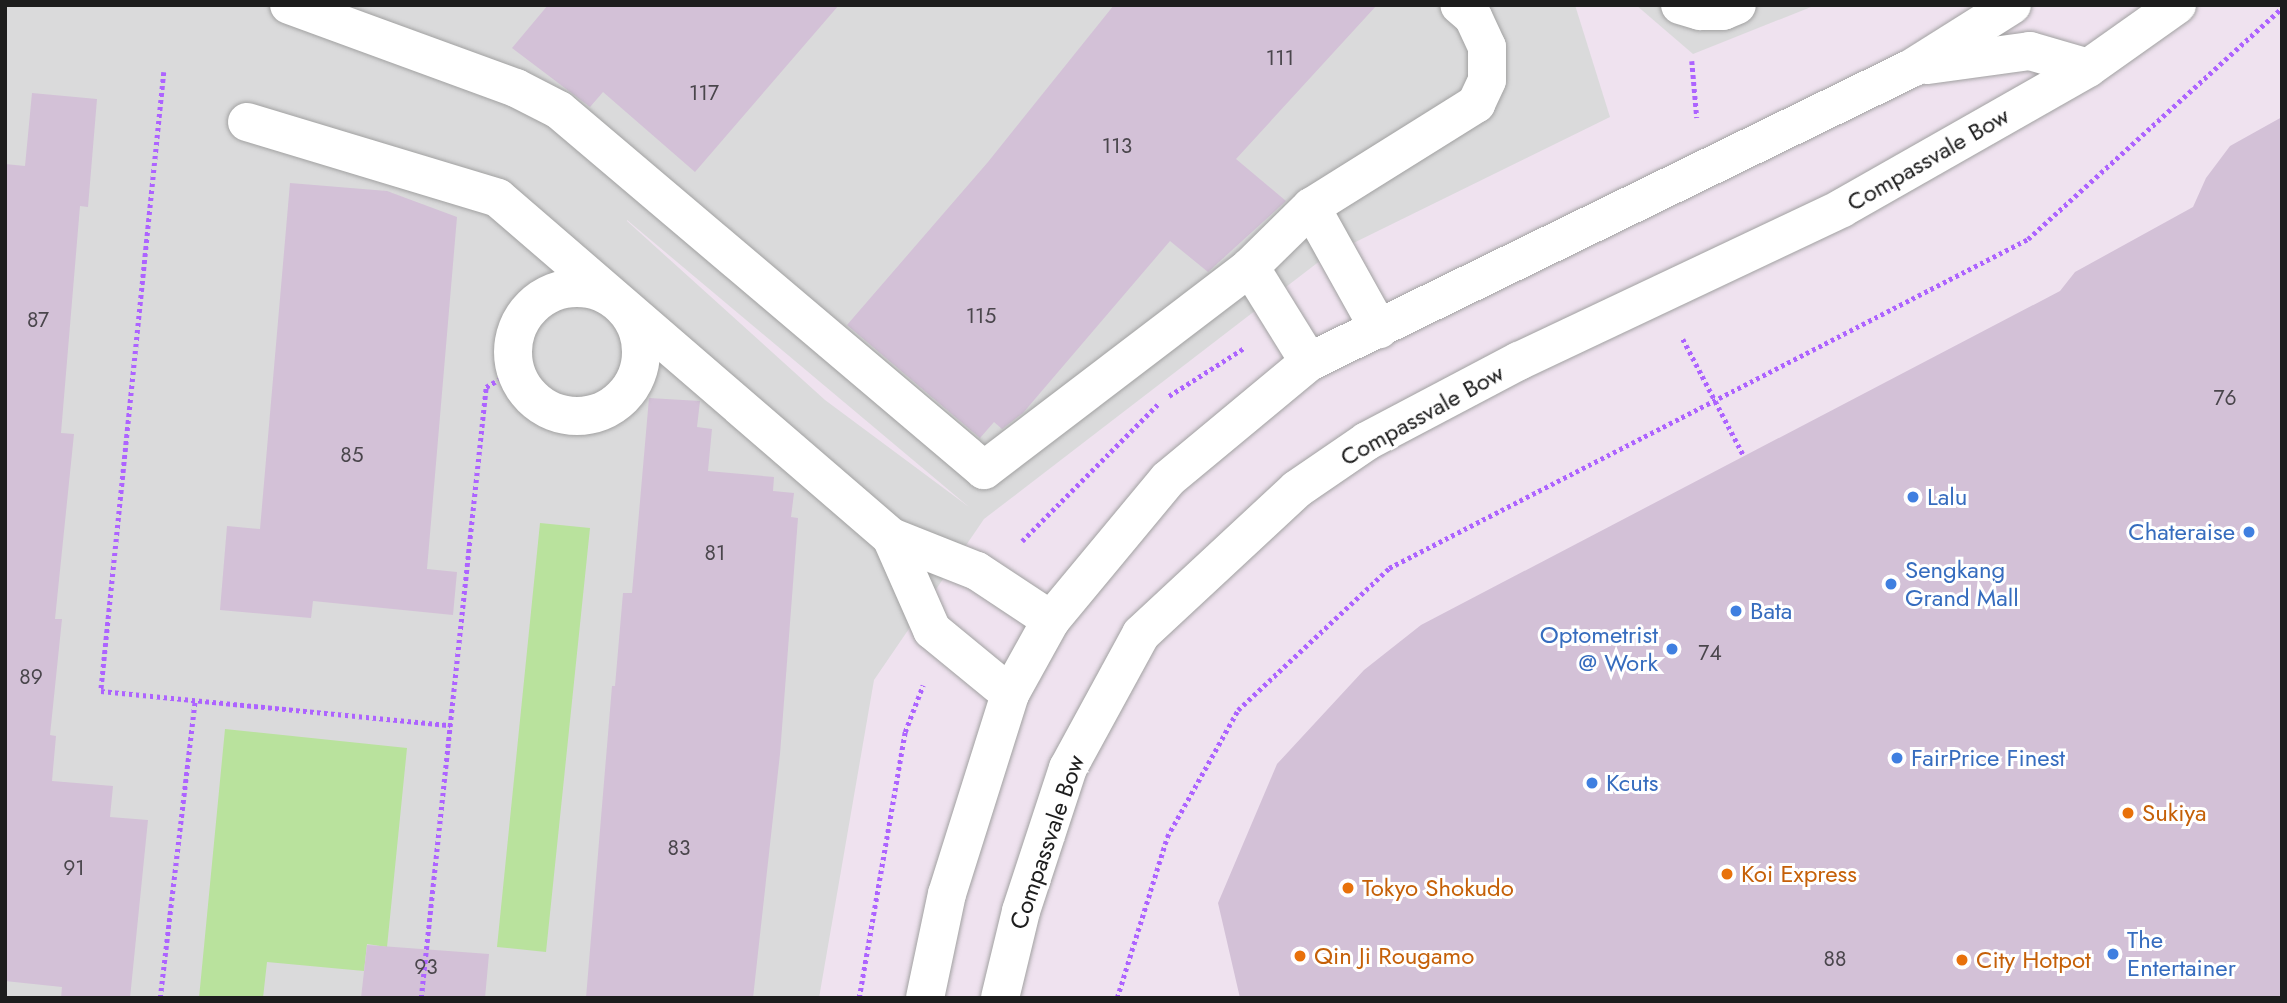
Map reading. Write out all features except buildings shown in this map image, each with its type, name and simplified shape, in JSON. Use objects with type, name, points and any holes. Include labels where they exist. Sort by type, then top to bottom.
[{"type":"street","points":[[289,5],[516,88],[559,110],[985,470],[1250,267],[1311,207],[1476,104],[1487,80],[1487,47],[1473,17],[1459,5]]},
{"type":"street","points":[[1681,6],[1723,11],[1737,5]]},
{"type":"street","points":[[925,998],[947,894],[1010,694],[1051,620],[1168,480],[1309,362],[1912,68],[2012,5]]},
{"type":"street","name":"Compassvale Bow","points":[[1000,998],[1021,911],[1068,768],[1141,634],[1297,489],[1367,441],[1453,395],[1842,208],[2088,68],[2177,5]]},
{"type":"street","points":[[1912,68],[2030,51],[2088,68]]},
{"type":"street","points":[[247,122],[498,198],[891,537],[977,571],[1051,620]]},
{"type":"street","points":[[1311,207],[1378,329]]},
{"type":"street","points":[[1250,267],[1309,362]]},
{"type":"street","points":[[583,287],[620,304],[641,341],[641,363],[620,400],[581,417],[559,414],[540,405],[516,370],[513,349],[517,329],[543,297],[583,287]]},
{"type":"street","points":[[891,537],[932,630],[1010,694]]},
{"type":"path","points":[[1681,6],[1698,122]]},
{"type":"path","points":[[1117,998],[1167,838],[1238,710],[1389,568],[2028,239],[2282,8]]},
{"type":"path","points":[[164,72],[101,691],[450,725]]},
{"type":"path","points":[[421,998],[486,387],[516,370]]},
{"type":"path","points":[[160,998],[195,700]]},
{"type":"shaded area","points":[[5,5],[1575,5],[1610,117],[1325,257],[984,519],[874,680],[819,998],[5,998]],"holes":[[[627,220],[969,507],[825,400]]]},
{"type":"shaded area","points":[[1636,5],[1816,5],[1693,54]]},
{"type":"shaded area","points":[[540,523],[590,528],[546,952],[497,947]]},
{"type":"shaded area","points":[[225,729],[407,748],[387,947],[367,944],[364,971],[267,962],[263,998],[199,998]]},
{"type":"place","name":"Lalu","points":[[1913,497]]},
{"type":"place","name":"Chateraise","points":[[2249,532]]},
{"type":"place","name":"Sengkang Grand Mall","points":[[1891,584]]},
{"type":"place","name":"Bata","points":[[1736,611]]},
{"type":"place","name":"Optometrist @ Work","points":[[1672,649]]},
{"type":"place","name":"FairPrice Finest","points":[[1897,758]]},
{"type":"place","name":"Kcuts","points":[[1592,783]]},
{"type":"place","name":"Sukiya","points":[[2128,813]]},
{"type":"place","name":"Koi Express","points":[[1727,874]]},
{"type":"place","name":"Tokyo Shokudo","points":[[1348,888]]},
{"type":"place","name":"The Entertainer","points":[[2113,954]]},
{"type":"place","name":"Qin Ji Rougamo","points":[[1300,956]]},
{"type":"place","name":"City Hotpot","points":[[1962,960]]}]
